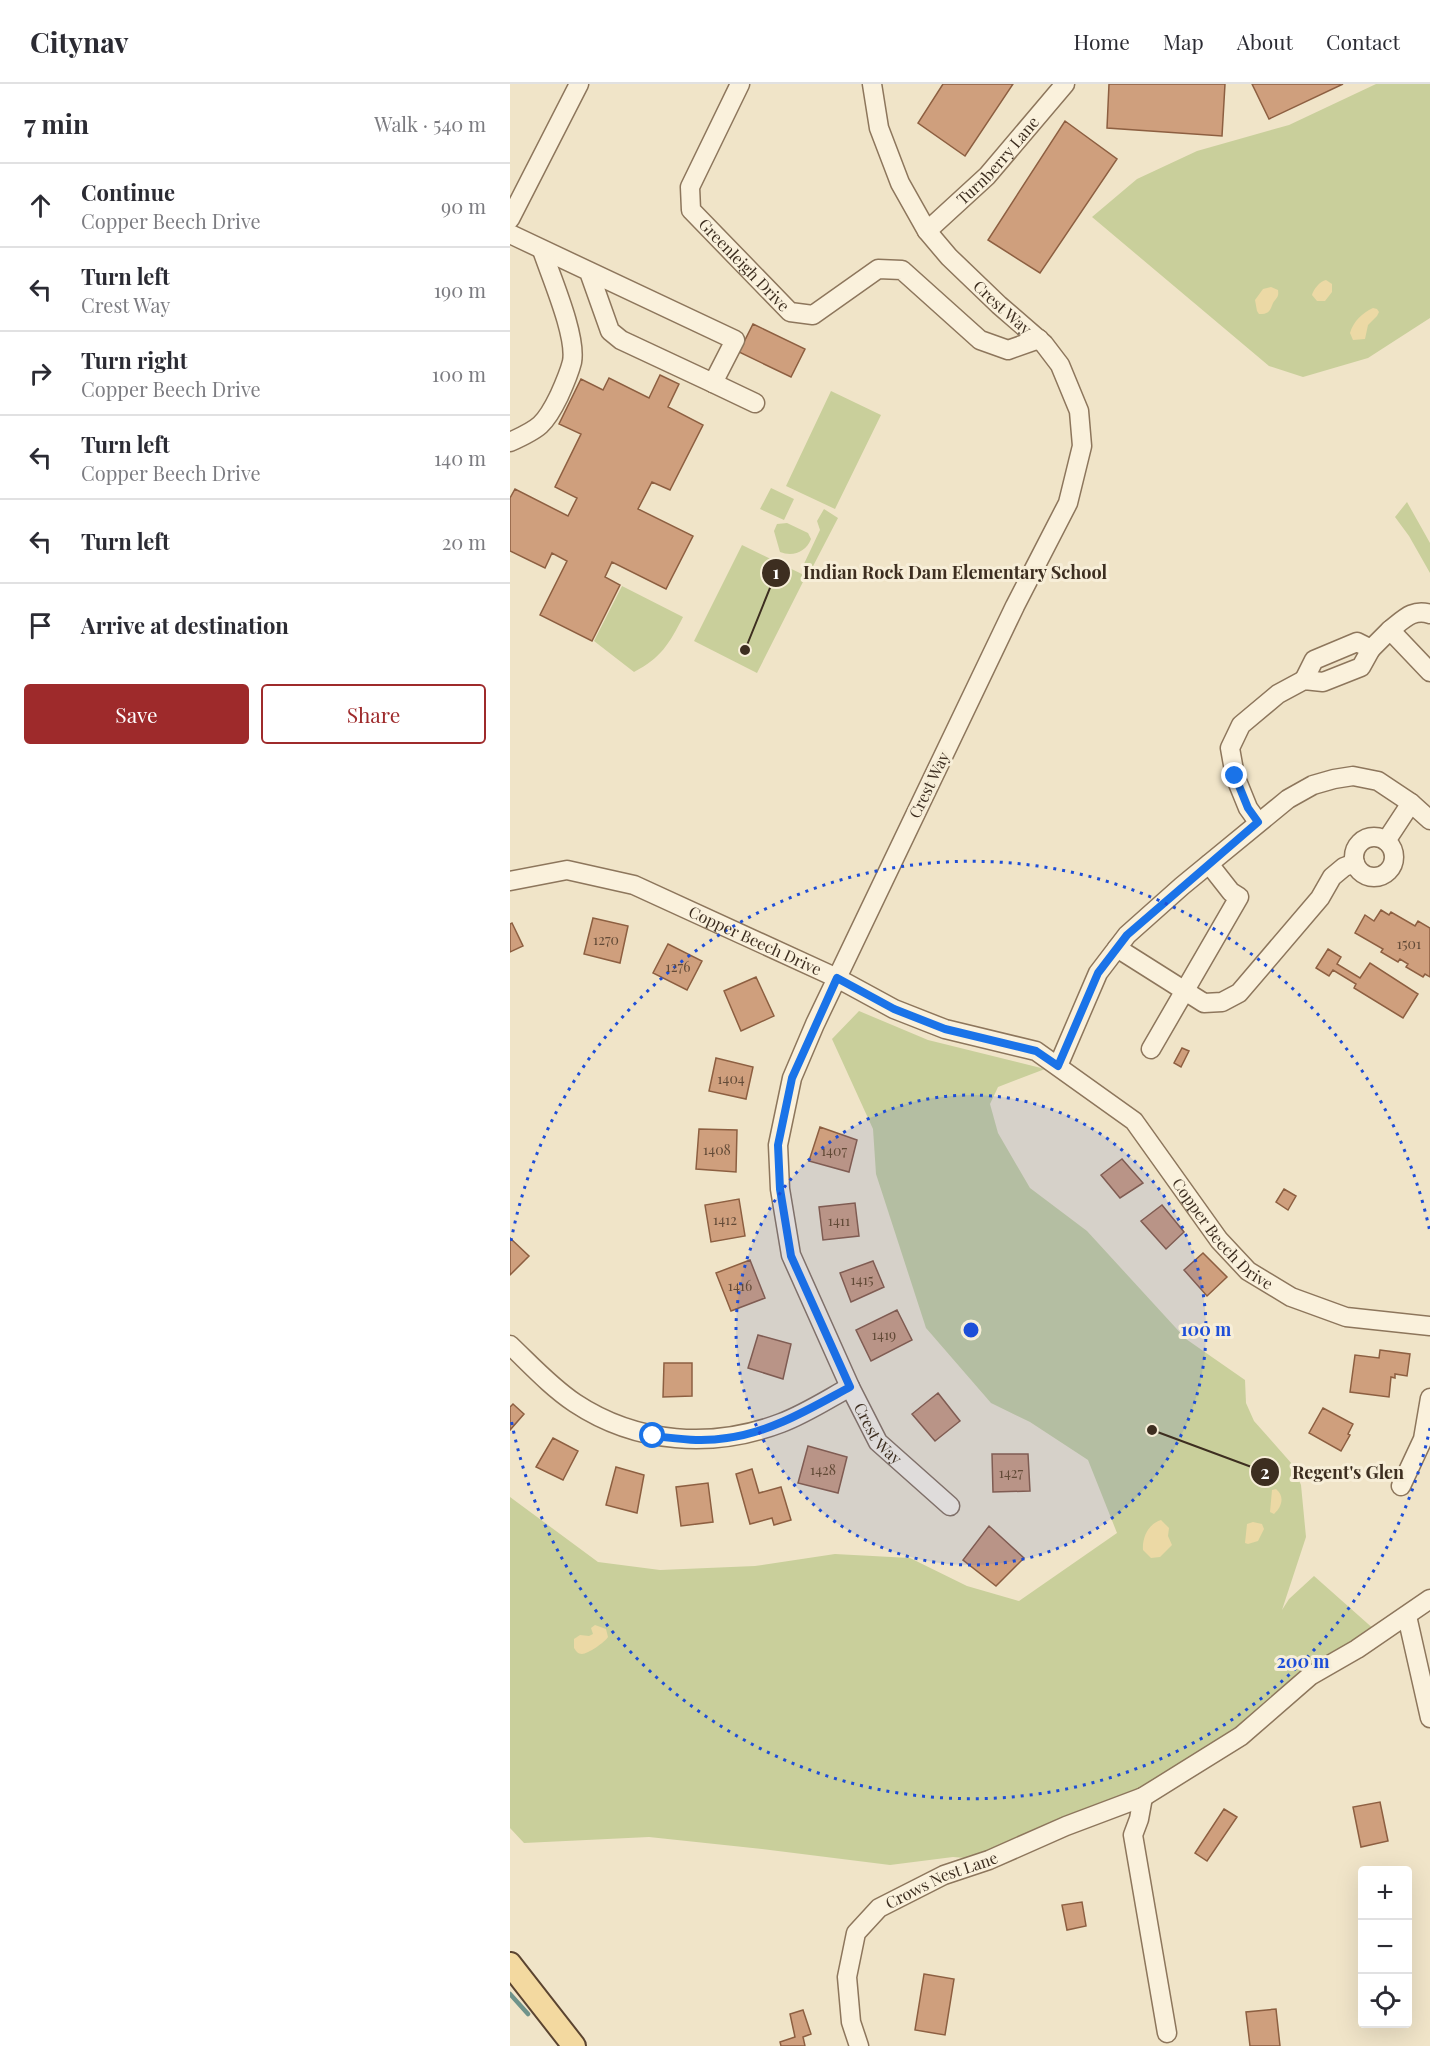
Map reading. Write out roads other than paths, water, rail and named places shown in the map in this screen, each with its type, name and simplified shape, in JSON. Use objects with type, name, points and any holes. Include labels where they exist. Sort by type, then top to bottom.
[{"type":"main road","points":[[510,1964],[574,2046]]},
{"type":"street","points":[[510,219],[579,84]]},
{"type":"street","name":"Greenleigh Drive","points":[[740,84],[690,187],[691,210],[790,312],[813,315],[878,269],[902,270],[980,340],[1008,350],[1039,339]]},
{"type":"street","name":"Crest Way","points":[[872,84],[879,128],[900,183],[927,231],[949,257],[999,305],[1039,339],[1060,365],[1079,411],[1082,446],[1068,504],[1015,606],[837,978],[792,1078],[778,1145],[780,1189],[791,1256],[850,1387],[878,1442],[950,1506]]},
{"type":"street","name":"Turnberry Lane","points":[[927,231],[987,176],[1065,84]]},
{"type":"street","points":[[510,234],[735,340],[713,383]]},
{"type":"street","points":[[510,442],[532,432],[549,417],[566,380],[572,360],[570,335],[542,250]]},
{"type":"street","points":[[589,272],[610,331],[621,340],[755,403]]},
{"type":"street","points":[[1258,822],[1248,808],[1235,776],[1230,748],[1241,724],[1278,694],[1304,680],[1323,682],[1361,667],[1371,649],[1411,613],[1430,614]]},
{"type":"street","points":[[1390,630],[1430,672]]},
{"type":"street","points":[[1304,680],[1314,660],[1357,642],[1371,649]]},
{"type":"street","points":[[1058,1066],[1098,973],[1127,935],[1288,798],[1313,785],[1353,776],[1378,781],[1430,820]]},
{"type":"street","points":[[1386,841],[1410,803]]},
{"type":"street","points":[[1372,837],[1386,841],[1391,846],[1395,859],[1389,872],[1376,877],[1363,874],[1355,863],[1354,856],[1360,843],[1372,837]]},
{"type":"street","points":[[1117,948],[1204,1003],[1221,1002],[1239,993],[1320,898],[1332,877],[1344,867],[1355,863]]},
{"type":"street","points":[[1150,1049],[1239,897],[1231,892],[1209,864]]},
{"type":"street","name":"Copper Beech Drive","points":[[510,881],[567,870],[634,885],[837,978],[904,1013],[945,1029],[1036,1051],[1134,1121],[1219,1240],[1248,1271],[1291,1297],[1346,1317],[1430,1326]]},
{"type":"street","points":[[510,1345],[544,1379],[575,1403],[629,1429],[688,1440],[727,1438],[762,1430],[783,1422],[850,1387]]},
{"type":"street","points":[[1401,1486],[1423,1438],[1430,1398]]},
{"type":"street","name":"Crows Nest Lane","points":[[859,2046],[851,2022],[847,1977],[856,1933],[879,1908],[944,1875],[989,1860],[1066,1826],[1143,1797],[1241,1736],[1310,1676],[1357,1649],[1430,1599]]},
{"type":"street","points":[[1407,1616],[1430,1718]]},
{"type":"street","points":[[1143,1797],[1133,1835],[1167,2033]]},
{"type":"waterway","points":[[510,1994],[528,2014]]},
{"type":"place","name":"Indian Rock Dam Elementary School","points":[[745,650]]},
{"type":"place","name":"Regent's Glen","points":[[1152,1430]]}]
